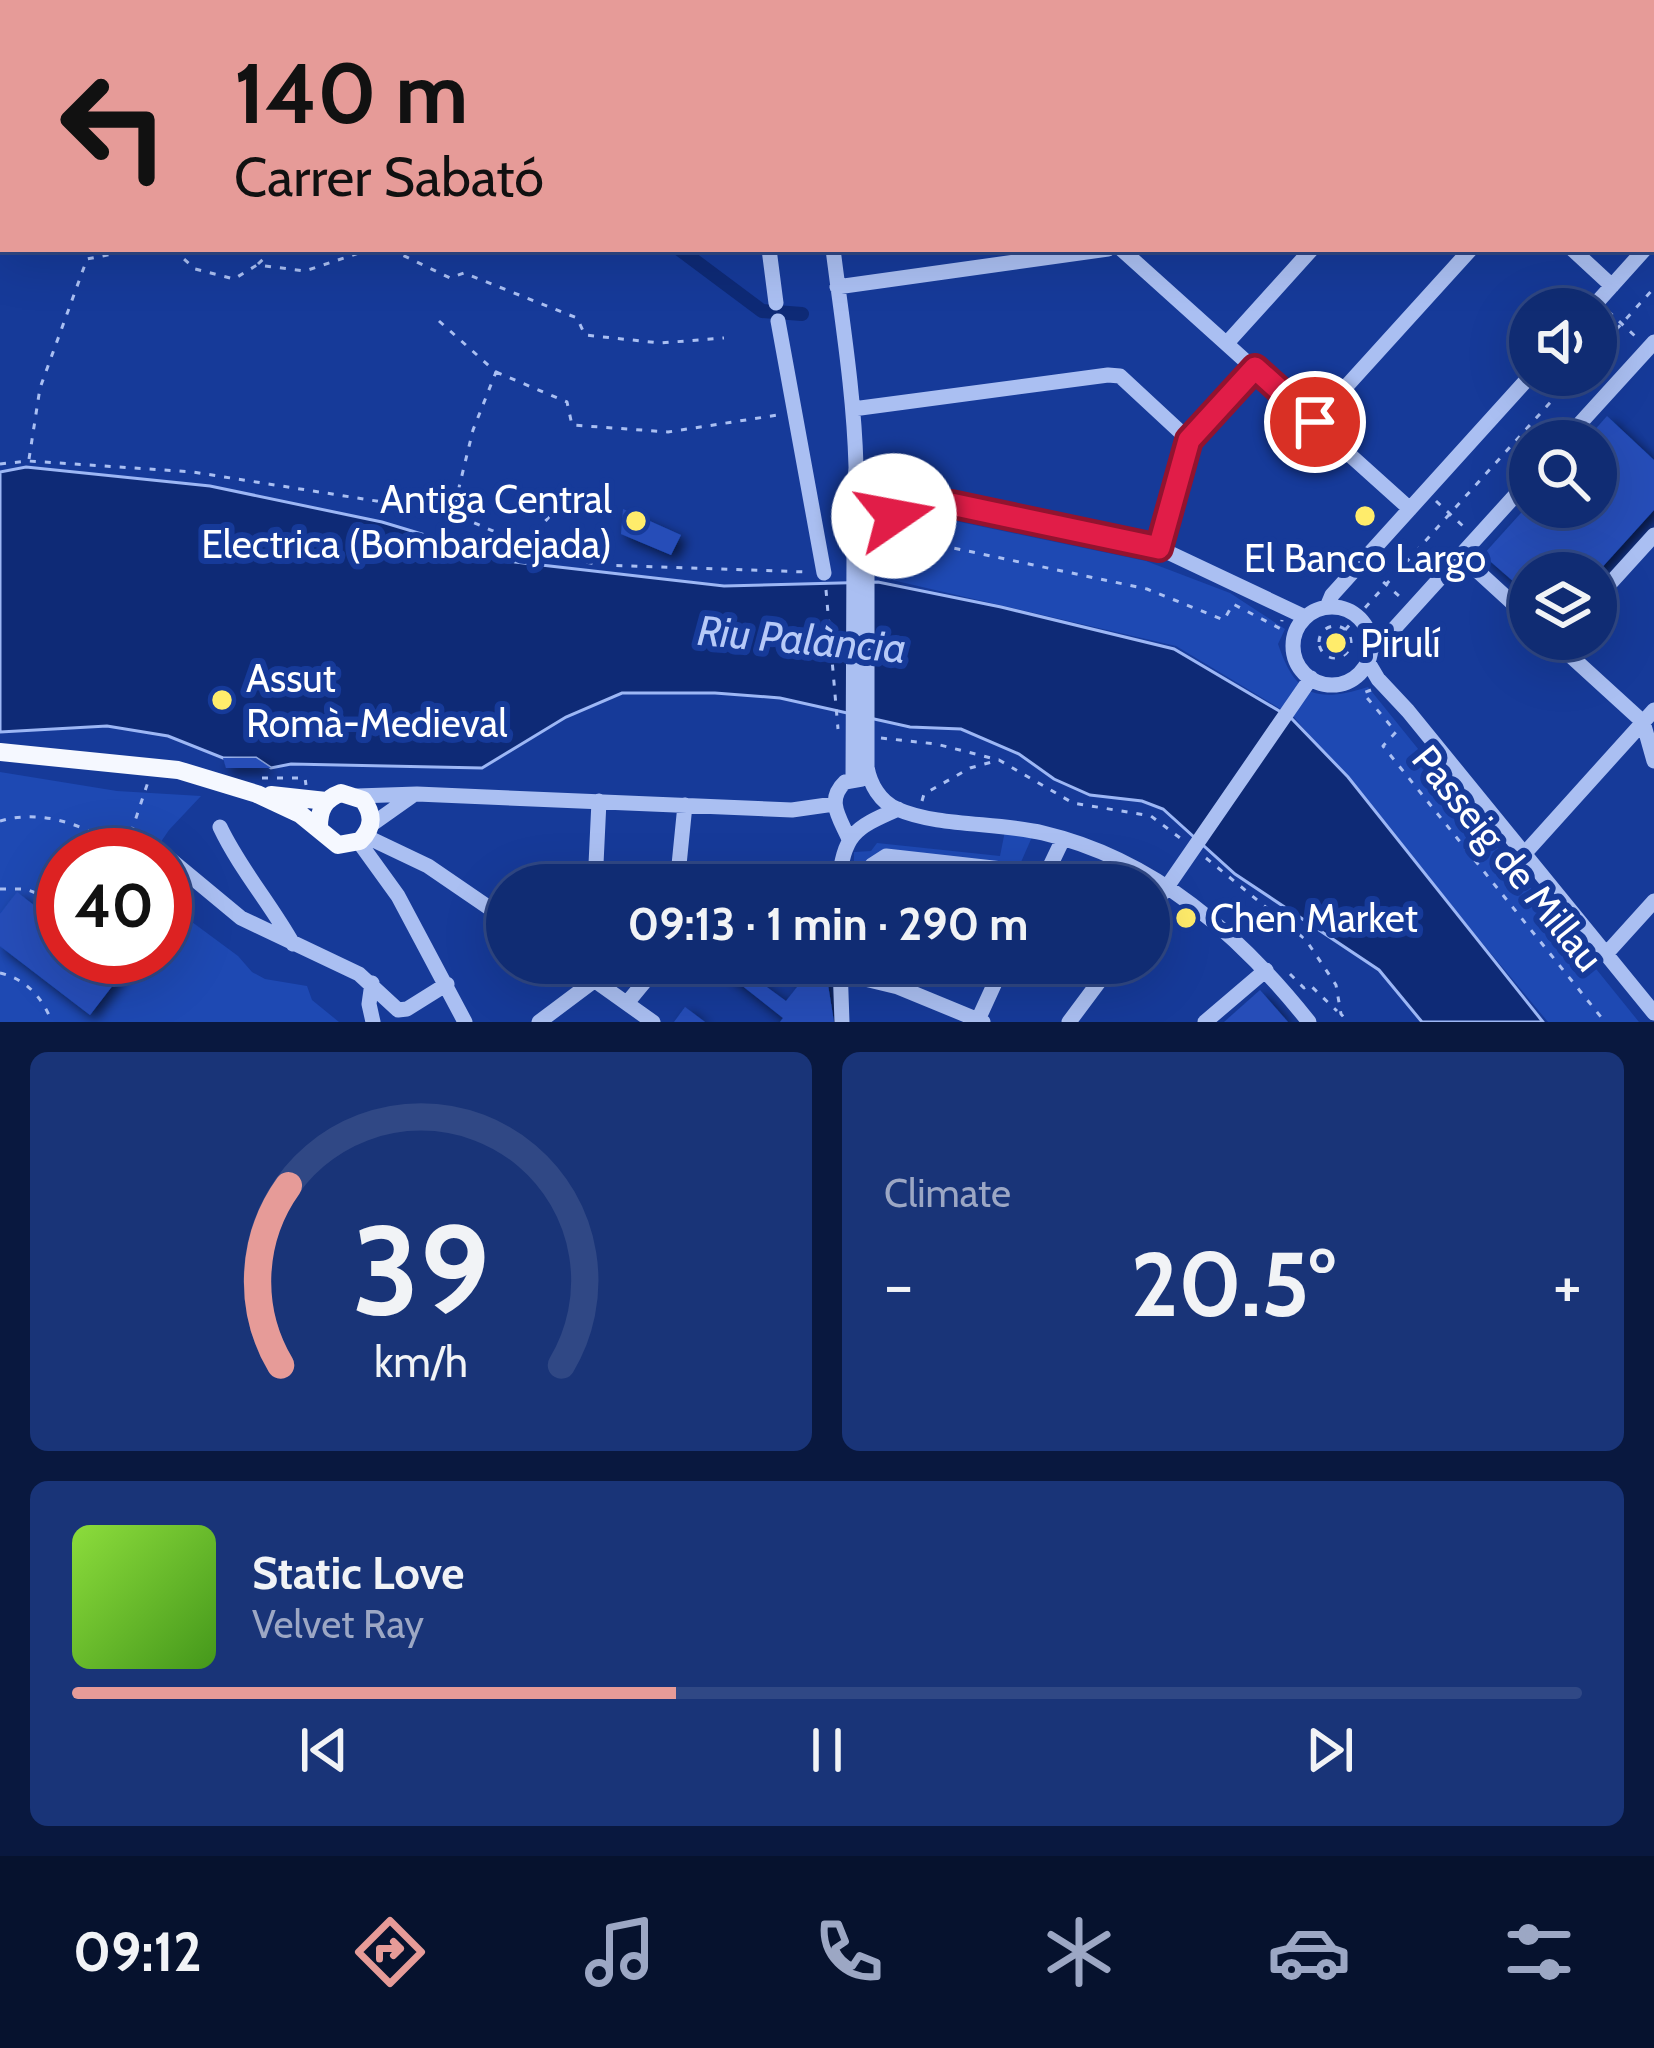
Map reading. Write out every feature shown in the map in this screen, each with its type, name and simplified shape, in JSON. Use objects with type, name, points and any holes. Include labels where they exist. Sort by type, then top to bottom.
[{"type":"main road","points":[[0,752],[178,770],[257,794],[320,827],[338,845],[365,834],[368,808],[357,796],[341,794],[326,801],[257,794]]},
{"type":"main road","points":[[320,827],[319,814],[326,801]]},
{"type":"street","points":[[769,252],[824,573]]},
{"type":"street","points":[[833,252],[853,409],[856,475],[841,516],[844,529],[853,538],[872,542],[885,536],[894,516],[918,506],[951,504]]},
{"type":"street","points":[[837,287],[1087,252]]},
{"type":"street","points":[[1124,252],[1410,509]]},
{"type":"street","points":[[1227,343],[1309,252]]},
{"type":"street","points":[[1315,422],[1468,252]]},
{"type":"street","points":[[1575,252],[1612,286],[1642,252]]},
{"type":"street","points":[[1583,420],[1651,346]]},
{"type":"street","points":[[1159,548],[1189,440],[1255,368]]},
{"type":"street","points":[[853,409],[1120,376],[1189,440]]},
{"type":"street","points":[[1509,502],[1366,662],[1334,685],[1311,678],[1295,658],[1301,625],[1328,607],[1332,595],[1512,396]]},
{"type":"street","points":[[856,475],[894,516]]},
{"type":"street","points":[[852,494],[929,497],[1159,548],[1232,579],[1283,607],[1301,625]]},
{"type":"street","points":[[1617,576],[1654,535]]},
{"type":"street","points":[[853,538],[856,767],[861,781],[898,809],[1003,824],[1063,839],[1127,864]]},
{"type":"street","points":[[861,781],[867,553],[872,542]]},
{"type":"street","points":[[1460,556],[1509,600]]},
{"type":"street","points":[[1328,607],[1346,610],[1351,624],[1370,636],[1366,662],[1381,682],[1654,1013]]},
{"type":"street","points":[[1580,660],[1648,716],[1654,761]]},
{"type":"street","points":[[1170,885],[1311,678]]},
{"type":"street","points":[[1525,853],[1648,716]]},
{"type":"street","points":[[837,810],[839,788],[861,781]]},
{"type":"street","points":[[357,796],[416,794],[837,810],[861,827]]},
{"type":"street","points":[[365,834],[394,805],[416,794]]},
{"type":"street","points":[[841,864],[881,798]]},
{"type":"street","points":[[596,864],[598,801]]},
{"type":"street","points":[[679,864],[685,805]]},
{"type":"street","points":[[861,827],[898,809]]},
{"type":"street","points":[[220,826],[242,870],[293,944]]},
{"type":"street","points":[[365,834],[428,866],[486,906]]},
{"type":"street","points":[[365,834],[465,1022]]},
{"type":"street","points":[[1051,864],[1063,839]]},
{"type":"street","points":[[874,864],[886,856],[957,864]]},
{"type":"street","points":[[842,858],[868,864]]},
{"type":"street","points":[[192,878],[241,918],[372,982],[398,1010],[447,984]]},
{"type":"street","points":[[1170,887],[1266,970],[1309,1022]]},
{"type":"street","points":[[1606,953],[1654,901]]},
{"type":"street","points":[[1205,1022],[1266,970]]},
{"type":"street","points":[[372,982],[369,1004],[374,1022]]},
{"type":"street","points":[[539,1022],[580,984]]},
{"type":"street","points":[[604,984],[653,1022]]},
{"type":"street","points":[[627,1004],[644,984]]},
{"type":"street","points":[[841,984],[842,1022]]},
{"type":"street","points":[[889,984],[979,1021],[995,984]]},
{"type":"street","points":[[1070,1022],[1098,984]]},
{"type":"path","points":[[28,461],[40,388],[87,259],[123,252]]},
{"type":"path","points":[[176,252],[195,268],[234,279],[271,252]]},
{"type":"path","points":[[257,265],[305,271],[362,252]]},
{"type":"path","points":[[396,252],[450,278],[464,273],[577,318],[585,335],[660,343],[724,338]]},
{"type":"path","points":[[1617,329],[1654,287]]},
{"type":"path","points":[[1617,320],[1651,346]]},
{"type":"path","points":[[439,321],[496,372],[567,402],[572,424],[668,432],[797,411]]},
{"type":"path","points":[[452,514],[473,430],[496,372]]},
{"type":"path","points":[[1351,624],[1347,653],[1338,658],[1323,653],[1322,633],[1351,624],[1556,396]]},
{"type":"path","points":[[0,464],[28,461],[194,472],[452,514],[553,557],[604,565],[824,573]]},
{"type":"path","points":[[1426,492],[1476,538]]},
{"type":"path","points":[[536,550],[542,525],[561,503],[591,515],[617,515]]},
{"type":"path","points":[[925,542],[1147,589],[1224,620],[1233,604],[1281,629],[1283,607]]},
{"type":"path","points":[[1361,563],[1412,608]]},
{"type":"path","name":"Passeig de Millau","points":[[1381,682],[1363,693],[1396,732],[1383,746],[1604,1022]]},
{"type":"path","points":[[919,814],[924,794],[970,768],[999,760],[1073,803],[1150,816],[1186,843]]},
{"type":"path","points":[[132,828],[148,780]]},
{"type":"path","points":[[0,821],[44,816],[81,828]]},
{"type":"path","points":[[1203,856],[1306,940],[1336,985],[1341,1014]]},
{"type":"path","points":[[0,889],[36,893]]},
{"type":"path","points":[[0,973],[18,977],[44,1002],[52,1022]]},
{"type":"path","points":[[1290,974],[1304,988],[1310,985],[1348,1022]]},
{"type":"shaded area","points":[[920,517],[1146,561],[1230,593],[1285,629],[1278,644],[1285,662],[1311,691],[1335,694],[1368,687],[1639,1022],[1548,1022],[1294,717],[1176,646],[879,577],[875,553]]},
{"type":"shaded area","points":[[0,772],[117,791],[201,796],[171,828],[36,828],[36,984],[192,984],[192,922],[252,972],[307,986],[312,1000],[339,1022],[0,1022]]},
{"type":"shaded area","points":[[1005,831],[1032,837],[1020,864],[854,864],[854,852],[871,851],[877,843],[1000,856]]},
{"type":"water","name":"Riu Palància","points":[[26,467],[210,486],[382,522],[515,562],[724,586],[878,582],[1174,649],[1291,718],[1348,777],[1543,1022],[1422,1022],[1379,970],[1235,874],[1163,809],[1142,801],[1090,795],[1054,779],[1019,754],[961,729],[910,727],[780,698],[622,693],[566,717],[482,768],[291,764],[271,768],[256,758],[223,758],[168,736],[107,726],[0,732],[0,472]]},
{"type":"building","points":[[1617,425],[1654,460],[1654,510],[1616,552],[1509,552],[1509,578],[1483,555],[1509,526],[1617,528]]},
{"type":"building","name":"Antiga Central Electrica (Bombardejada)","points":[[623,509],[681,535],[671,555],[621,534]]},
{"type":"building","points":[[223,758],[256,758],[271,768],[226,768]]},
{"type":"building","points":[[17,892],[36,907],[36,974],[0,946],[0,914]]},
{"type":"building","points":[[50,984],[114,984],[90,1015]]},
{"type":"building","points":[[740,984],[763,984],[786,1001],[799,984],[828,984],[834,1022],[780,1022],[783,1018]]},
{"type":"building","points":[[1260,990],[1288,1022],[1224,1022]]},
{"type":"building","points":[[685,1007],[705,1022],[674,1022]]},
{"type":"waterway","points":[[683,252],[762,311],[802,314]]},
{"type":"place","name":"El Banco Largo","points":[[1365,516]]},
{"type":"place","name":"Antiga Central Electrica (Bombardejada)","points":[[636,521]]},
{"type":"place","name":"Pirulí","points":[[1336,643]]},
{"type":"place","name":"Assut Romà-Medieval","points":[[222,700]]},
{"type":"place","name":"Chen Market","points":[[1186,918]]},
{"type":"route","points":[[894,516],[918,506],[951,504],[1159,548],[1189,440],[1255,368],[1315,422]]}]
